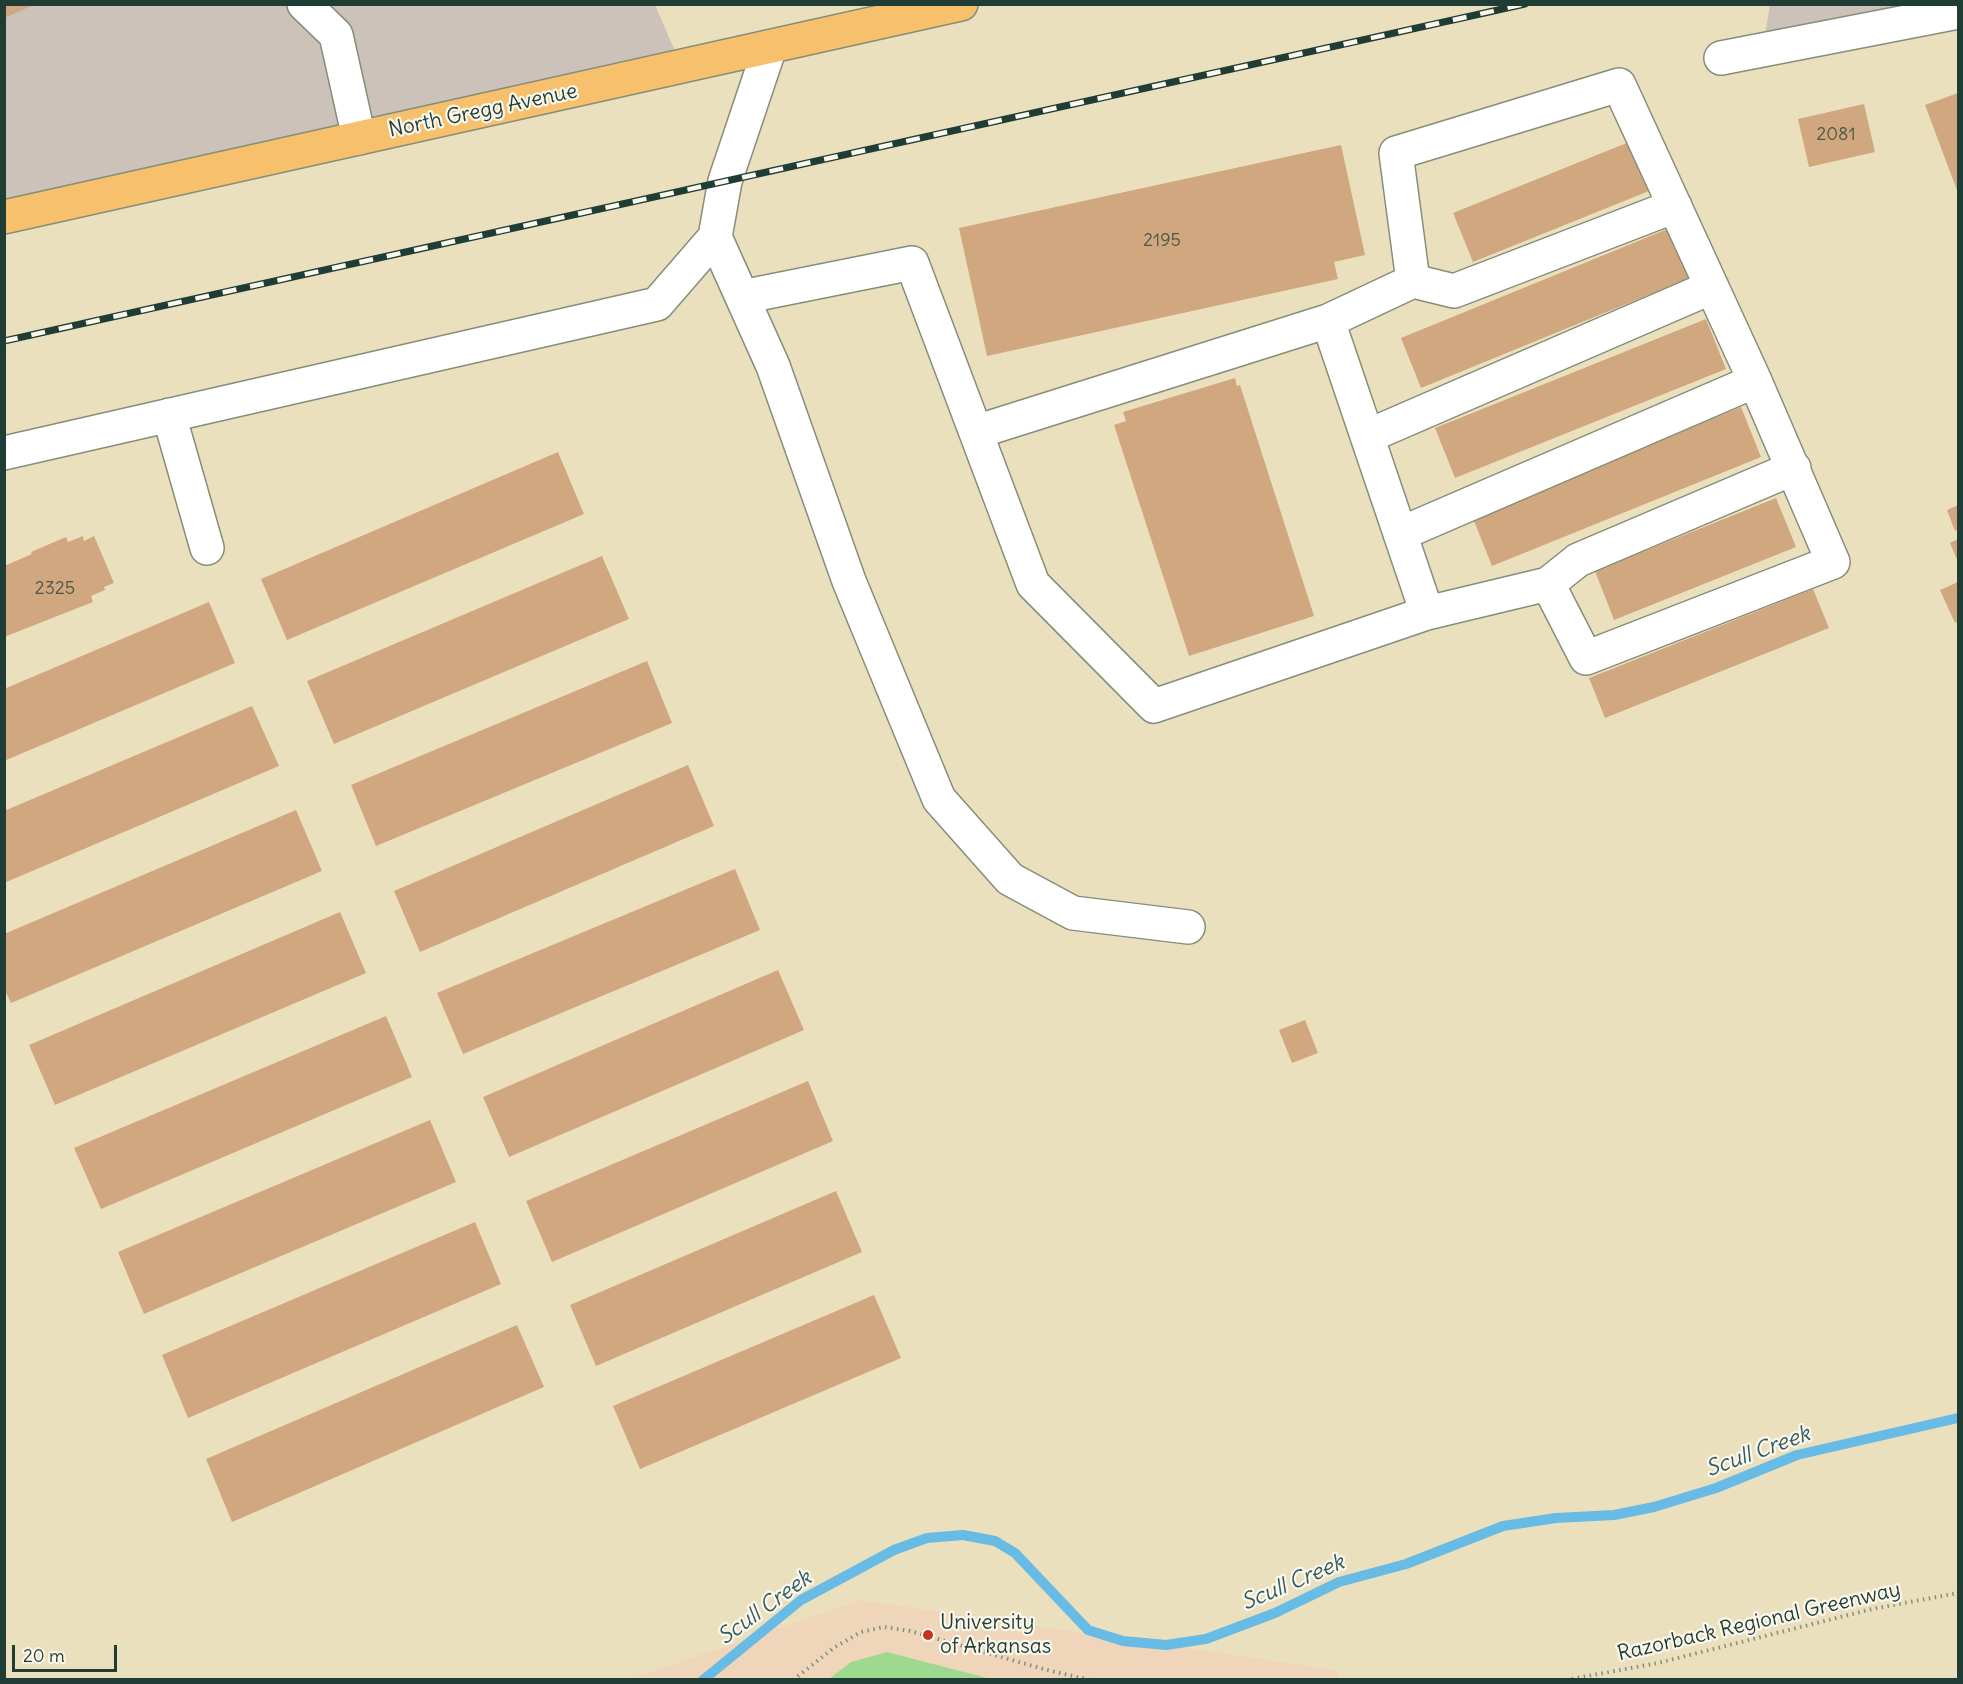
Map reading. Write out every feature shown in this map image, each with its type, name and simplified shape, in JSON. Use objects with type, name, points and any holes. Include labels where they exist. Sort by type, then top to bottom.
[{"type":"main road","name":"North Gregg Avenue","points":[[4,217],[961,4]]},
{"type":"street","points":[[304,4],[336,35],[359,138]]},
{"type":"street","points":[[1721,58],[1959,12]]},
{"type":"street","points":[[4,453],[657,304],[715,237],[725,181],[770,47]]},
{"type":"street","points":[[1413,281],[1396,153],[1618,85],[1755,381],[1833,562],[1586,658],[1548,584]]},
{"type":"street","points":[[976,432],[1328,321],[1413,281],[1454,291],[1675,206]]},
{"type":"street","points":[[715,237],[773,366],[849,581],[939,799],[1010,879],[1073,914],[1188,927]]},
{"type":"street","points":[[742,297],[912,264],[1033,584],[1154,706],[1427,613],[1548,584],[1578,560],[1794,468]]},
{"type":"street","points":[[1368,436],[1712,287]]},
{"type":"street","points":[[1328,321],[1427,613]]},
{"type":"street","points":[[1400,534],[1755,381]]},
{"type":"street","points":[[169,415],[207,548]]},
{"type":"path","name":"Razorback Regional Greenway","points":[[1566,1680],[1658,1663],[1872,1609],[1959,1593]]},
{"type":"path","points":[[793,1680],[835,1647],[861,1632],[884,1627],[910,1631],[1090,1680]]},
{"type":"shaded area","points":[[4,5],[655,5],[682,67],[5,217]]},
{"type":"shaded area","points":[[1770,5],[1958,5],[1762,50]]},
{"type":"shaded area","name":"University of Arkansas","points":[[860,1600],[1336,1670],[1340,1679],[628,1680]]},
{"type":"green space","points":[[887,1652],[991,1679],[829,1679],[851,1662]]},
{"type":"building","points":[[4,4],[36,4],[4,18]]},
{"type":"building","points":[[1958,93],[1958,193],[1925,105]]},
{"type":"building","points":[[1864,104],[1875,152],[1809,167],[1798,119]]},
{"type":"building","points":[[1634,140],[1654,189],[1473,262],[1453,213]]},
{"type":"building","points":[[1341,145],[1365,255],[1334,262],[1338,279],[987,356],[959,228]]},
{"type":"building","points":[[1670,228],[1690,278],[1421,388],[1401,338]]},
{"type":"building","points":[[1706,319],[1726,369],[1455,478],[1435,428]]},
{"type":"building","points":[[1235,378],[1237,386],[1240,385],[1314,616],[1189,656],[1114,425],[1126,421],[1123,412]]},
{"type":"building","points":[[1741,407],[1761,457],[1492,566],[1472,516]]},
{"type":"building","points":[[558,452],[584,514],[287,640],[261,579]]},
{"type":"building","points":[[1776,498],[1796,547],[1614,620],[1595,571]]},
{"type":"building","points":[[1958,505],[1958,529],[1955,531],[1947,510]]},
{"type":"building","points":[[83,536],[84,541],[94,536],[114,583],[91,596],[93,602],[4,637],[4,566],[66,537],[68,542]]},
{"type":"building","points":[[1958,539],[1958,562],[1950,543]]},
{"type":"building","points":[[602,556],[629,619],[334,744],[307,681]]},
{"type":"building","points":[[1958,582],[1958,621],[1955,623],[1940,590]]},
{"type":"building","points":[[1813,589],[1829,628],[1605,718],[1589,678]]},
{"type":"building","points":[[209,602],[235,663],[4,761],[4,689]]},
{"type":"building","points":[[647,661],[672,723],[376,846],[351,785]]},
{"type":"building","points":[[252,706],[279,766],[4,883],[4,811]]},
{"type":"building","points":[[688,765],[714,826],[420,952],[394,891]]},
{"type":"building","points":[[296,810],[322,871],[11,1003],[4,988],[4,934]]},
{"type":"building","points":[[735,869],[760,930],[463,1054],[437,993]]},
{"type":"building","points":[[340,912],[366,973],[55,1105],[29,1045]]},
{"type":"building","points":[[778,970],[804,1030],[509,1157],[483,1097]]},
{"type":"building","points":[[386,1016],[412,1077],[101,1209],[74,1148]]},
{"type":"building","points":[[1305,1020],[1318,1053],[1292,1063],[1279,1030]]},
{"type":"building","points":[[808,1081],[833,1141],[552,1262],[526,1201]]},
{"type":"building","points":[[430,1120],[456,1182],[144,1314],[118,1252]]},
{"type":"building","points":[[836,1191],[862,1252],[596,1366],[570,1305]]},
{"type":"building","points":[[475,1222],[501,1284],[188,1418],[162,1355]]},
{"type":"building","points":[[874,1295],[901,1358],[640,1469],[613,1406]]},
{"type":"building","points":[[517,1325],[544,1387],[232,1522],[206,1459]]},
{"type":"waterway","name":"Scull Creek","points":[[703,1680],[801,1600],[894,1550],[927,1538],[963,1535],[995,1541],[1015,1553],[1088,1630],[1123,1641],[1166,1645],[1206,1639],[1275,1613],[1339,1582],[1406,1564],[1503,1526],[1556,1518],[1614,1515],[1654,1507],[1716,1488],[1797,1455],[1958,1418]]},
{"type":"railway","points":[[4,341],[1525,4]]},
{"type":"place","name":"University of Arkansas","points":[[928,1635]]}]
